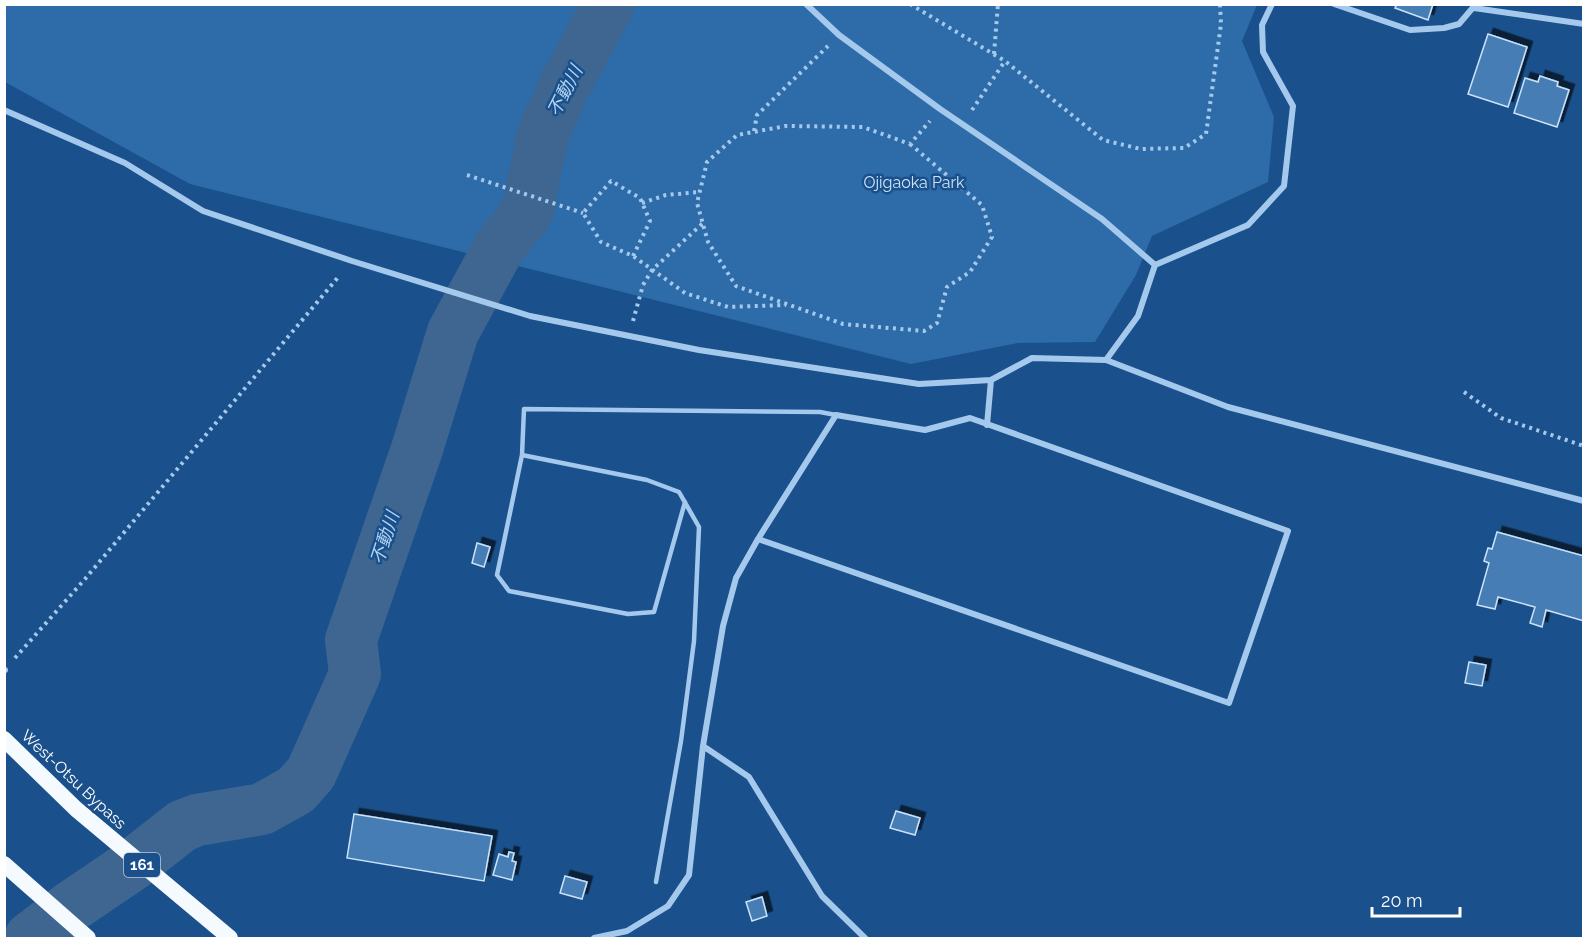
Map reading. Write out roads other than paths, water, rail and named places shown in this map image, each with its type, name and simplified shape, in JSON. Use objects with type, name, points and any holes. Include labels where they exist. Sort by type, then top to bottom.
[{"type":"highway","name":"West-Otsu Bypass","points":[[4,739],[76,809],[230,939]]},
{"type":"highway","points":[[4,864],[88,939]]},
{"type":"street","points":[[806,4],[839,35],[940,109],[1102,219],[1155,265]]},
{"type":"street","points":[[1106,360],[1138,316],[1155,265],[1248,225],[1284,186],[1293,106],[1263,52],[1263,26],[1272,4]]},
{"type":"street","points":[[1334,4],[1410,30],[1444,28],[1459,24],[1475,6],[1584,24]]},
{"type":"street","points":[[4,110],[125,163],[203,211],[352,261],[530,316],[699,350],[919,384],[991,380],[1032,358],[1106,360],[1228,407],[1584,501]]},
{"type":"street","points":[[987,425],[991,380]]},
{"type":"street","points":[[594,939],[627,932],[668,906],[689,875],[703,746],[723,626],[736,578],[758,539],[836,415],[924,430],[970,418],[1288,531],[1229,703],[758,539]]},
{"type":"street","points":[[703,746],[749,777],[822,897],[865,939]]},
{"type":"lane","points":[[685,502],[654,612],[628,614],[509,591],[497,575],[522,455],[524,409],[820,412],[836,415]]},
{"type":"lane","points":[[522,455],[647,480],[679,492],[699,527],[694,641],[681,741],[656,882]]},
{"type":"waterway","name":"不動川","points":[[30,938],[131,866],[182,826],[197,820],[262,809],[296,790],[311,773],[355,674],[351,640],[417,449],[453,332],[500,246],[528,211],[542,137],[564,87],[609,4]]},
{"type":"park label","name":"Ojigaoka Park","points":[[914,182]]}]
